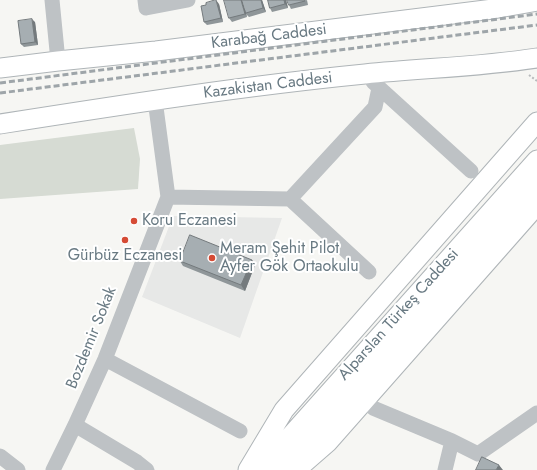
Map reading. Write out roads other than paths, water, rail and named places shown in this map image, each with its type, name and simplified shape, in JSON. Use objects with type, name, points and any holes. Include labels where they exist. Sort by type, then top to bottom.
[{"type":"main road","name":"Karabağ Caddesi","points":[[0,68],[156,51],[493,9],[537,1]]},
{"type":"main road","name":"Kazakistan Caddesi","points":[[0,124],[154,100],[366,74],[510,62],[537,58]]},
{"type":"main road","points":[[510,62],[537,68]]},
{"type":"main road","points":[[248,470],[284,410],[537,122]]},
{"type":"main road","name":"Alparslan Türkeş Caddesi","points":[[260,470],[537,160]]},
{"type":"main road","name":"Alparslan Türkeş Caddesi","points":[[280,470],[537,181]]},
{"type":"main road","points":[[296,470],[328,442],[537,205]]},
{"type":"street","points":[[52,0],[58,61]]},
{"type":"street","points":[[145,0],[146,8],[188,0]]},
{"type":"street","points":[[366,74],[379,88],[471,171]]},
{"type":"street","points":[[290,199],[375,107],[379,88]]},
{"type":"street","name":"Bozdemir Sokak","points":[[53,470],[76,425],[105,359],[168,197],[154,100]]},
{"type":"street","points":[[168,197],[290,199],[369,272]]},
{"type":"street","points":[[105,359],[240,431]]},
{"type":"street","points":[[373,408],[452,441],[478,454],[537,413]]},
{"type":"street","points":[[76,425],[137,462],[147,470]]},
{"type":"street","points":[[445,470],[452,441]]},
{"type":"street","points":[[0,456],[18,470]]},
{"type":"railway","points":[[0,83],[537,14]]},
{"type":"railway","points":[[0,93],[537,25]]},
{"type":"place","name":"Koru Eczanesi","points":[[134,221]]},
{"type":"place","name":"Gürbüz Eczanesi","points":[[125,240]]},
{"type":"place","name":"Meram Şehit Pilot Ayfer Gök Ortaokulu","points":[[212,258]]}]
